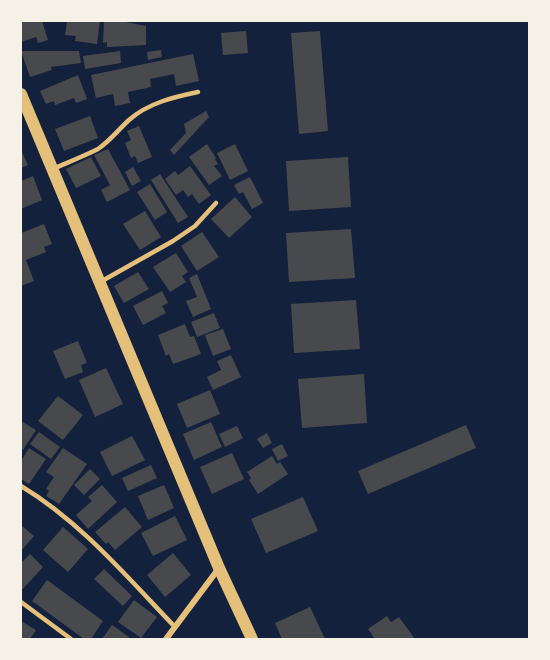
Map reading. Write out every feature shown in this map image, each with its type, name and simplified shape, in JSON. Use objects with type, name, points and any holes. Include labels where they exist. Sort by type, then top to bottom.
[{"type":"main road","points":[[21,94],[219,568],[252,639]]},
{"type":"street","points":[[166,639],[219,568]]},
{"type":"lane","points":[[52,169],[99,148],[130,120],[160,102],[198,92]]},
{"type":"lane","points":[[99,282],[195,226],[216,203]]},
{"type":"lane","points":[[21,486],[46,501],[87,537],[175,627]]},
{"type":"lane","points":[[21,602],[71,639]]},
{"type":"building","points":[[21,21],[42,21],[48,40],[38,43],[36,37],[21,42]]},
{"type":"building","points":[[67,21],[100,21],[97,44],[75,41],[76,36],[65,35]]},
{"type":"building","points":[[104,21],[121,21],[146,26],[146,45],[107,47],[107,42],[103,43]]},
{"type":"building","points":[[246,31],[248,53],[223,55],[221,33]]},
{"type":"building","points":[[320,31],[328,131],[299,134],[291,33]]},
{"type":"building","points":[[161,50],[162,57],[148,60],[147,52]]},
{"type":"building","points":[[21,51],[79,51],[81,63],[51,67],[52,70],[30,77]]},
{"type":"building","points":[[120,51],[121,63],[85,69],[83,56]]},
{"type":"building","points":[[193,54],[199,81],[176,86],[174,74],[150,79],[151,87],[128,92],[130,103],[115,106],[113,94],[96,98],[91,75]]},
{"type":"building","points":[[78,75],[87,99],[76,103],[74,98],[55,105],[54,101],[46,104],[40,91]]},
{"type":"building","points":[[206,111],[209,117],[174,155],[170,150],[186,133],[184,124]]},
{"type":"building","points":[[90,116],[98,138],[64,151],[55,129]]},
{"type":"building","points":[[139,126],[152,157],[138,163],[135,156],[131,158],[125,143],[131,140],[127,131]]},
{"type":"building","points":[[207,144],[218,164],[214,166],[222,176],[209,185],[189,157]]},
{"type":"building","points":[[235,144],[248,171],[230,180],[217,153]]},
{"type":"building","points":[[108,149],[130,190],[107,202],[101,190],[110,185],[94,155]]},
{"type":"building","points":[[21,150],[28,165],[21,168]]},
{"type":"building","points":[[91,157],[101,176],[76,188],[66,169]]},
{"type":"building","points":[[348,157],[351,207],[289,211],[286,161]]},
{"type":"building","points":[[190,166],[211,195],[199,204],[192,194],[188,197],[183,190],[176,195],[165,179],[175,171],[178,175]]},
{"type":"building","points":[[133,167],[141,181],[132,186],[125,172]]},
{"type":"building","points":[[160,174],[188,217],[178,223],[151,180]]},
{"type":"building","points":[[33,176],[42,200],[21,209],[21,181]]},
{"type":"building","points":[[250,177],[263,203],[252,209],[243,192],[239,194],[234,185]]},
{"type":"building","points":[[150,184],[167,212],[155,220],[137,192]]},
{"type":"building","points":[[235,197],[252,217],[229,238],[211,219]]},
{"type":"building","points":[[145,211],[161,237],[140,250],[123,224]]},
{"type":"building","points":[[44,224],[52,244],[44,247],[46,252],[26,260],[34,281],[21,286],[21,233]]},
{"type":"building","points":[[351,229],[355,278],[289,282],[286,233]]},
{"type":"building","points":[[202,232],[219,257],[197,271],[181,246]]},
{"type":"building","points":[[176,253],[188,272],[182,276],[186,282],[170,292],[153,267]]},
{"type":"building","points":[[138,272],[149,289],[124,303],[114,286]]},
{"type":"building","points":[[197,274],[211,309],[193,317],[186,301],[197,297],[189,278]]},
{"type":"building","points":[[162,291],[168,303],[162,306],[166,313],[143,325],[133,306]]},
{"type":"building","points":[[356,300],[360,349],[294,353],[291,304]]},
{"type":"building","points":[[214,313],[220,328],[197,337],[191,322]]},
{"type":"building","points":[[185,324],[190,337],[194,336],[201,354],[173,364],[169,354],[166,356],[158,335]]},
{"type":"building","points":[[223,329],[231,349],[213,356],[205,335]]},
{"type":"building","points":[[78,341],[87,363],[81,365],[83,372],[65,379],[53,351]]},
{"type":"building","points":[[231,355],[241,377],[213,390],[207,377],[221,370],[217,361]]},
{"type":"building","points":[[106,368],[123,404],[95,417],[79,380]]},
{"type":"building","points":[[364,374],[367,423],[302,428],[298,379]]},
{"type":"building","points":[[210,390],[220,414],[187,428],[177,404]]},
{"type":"building","points":[[58,396],[83,415],[63,440],[38,421]]},
{"type":"building","points":[[21,421],[36,430],[23,450],[21,449]]},
{"type":"building","points":[[211,422],[222,447],[194,460],[183,434]]},
{"type":"building","points":[[466,425],[476,448],[368,494],[358,471]]},
{"type":"building","points":[[237,426],[243,438],[225,447],[219,434]]},
{"type":"building","points":[[39,432],[60,447],[51,459],[30,444]]},
{"type":"building","points":[[267,433],[272,443],[263,448],[257,439]]},
{"type":"building","points":[[132,436],[145,460],[112,476],[100,452]]},
{"type":"building","points":[[282,444],[288,456],[278,461],[272,449]]},
{"type":"building","points":[[29,448],[46,459],[29,484],[21,479],[21,461]]},
{"type":"building","points":[[63,448],[87,464],[59,504],[46,496],[49,491],[46,489],[54,477],[46,472]]},
{"type":"building","points":[[232,453],[244,479],[212,494],[200,467]]},
{"type":"building","points":[[272,456],[277,464],[280,462],[288,474],[258,494],[247,472]]},
{"type":"building","points":[[151,465],[157,478],[128,491],[122,478]]},
{"type":"building","points":[[90,469],[100,479],[84,495],[74,485]]},
{"type":"building","points":[[102,485],[117,502],[88,529],[76,515],[92,501],[88,497]]},
{"type":"building","points":[[164,485],[174,508],[148,520],[138,496]]},
{"type":"building","points":[[303,497],[318,531],[266,553],[251,519]]},
{"type":"building","points":[[125,507],[142,527],[115,550],[95,532]]},
{"type":"building","points":[[175,516],[187,540],[153,556],[141,533]]},
{"type":"building","points":[[21,525],[34,536],[21,551]]},
{"type":"building","points":[[63,527],[88,549],[68,572],[43,550]]},
{"type":"building","points":[[173,553],[191,575],[165,597],[147,575]]},
{"type":"building","points":[[30,554],[43,567],[21,591],[21,563]]},
{"type":"building","points":[[104,569],[132,596],[123,606],[94,579]]},
{"type":"building","points":[[47,580],[103,621],[91,639],[84,639],[32,601]]},
{"type":"building","points":[[134,600],[157,617],[141,638],[118,622]]},
{"type":"building","points":[[310,607],[325,639],[282,639],[275,623]]},
{"type":"building","points":[[387,616],[391,622],[399,617],[415,639],[375,639],[368,629]]},
{"type":"building","points":[[21,621],[36,630],[30,639],[21,639]]},
{"type":"building","points":[[112,625],[129,637],[128,639],[102,639]]}]
